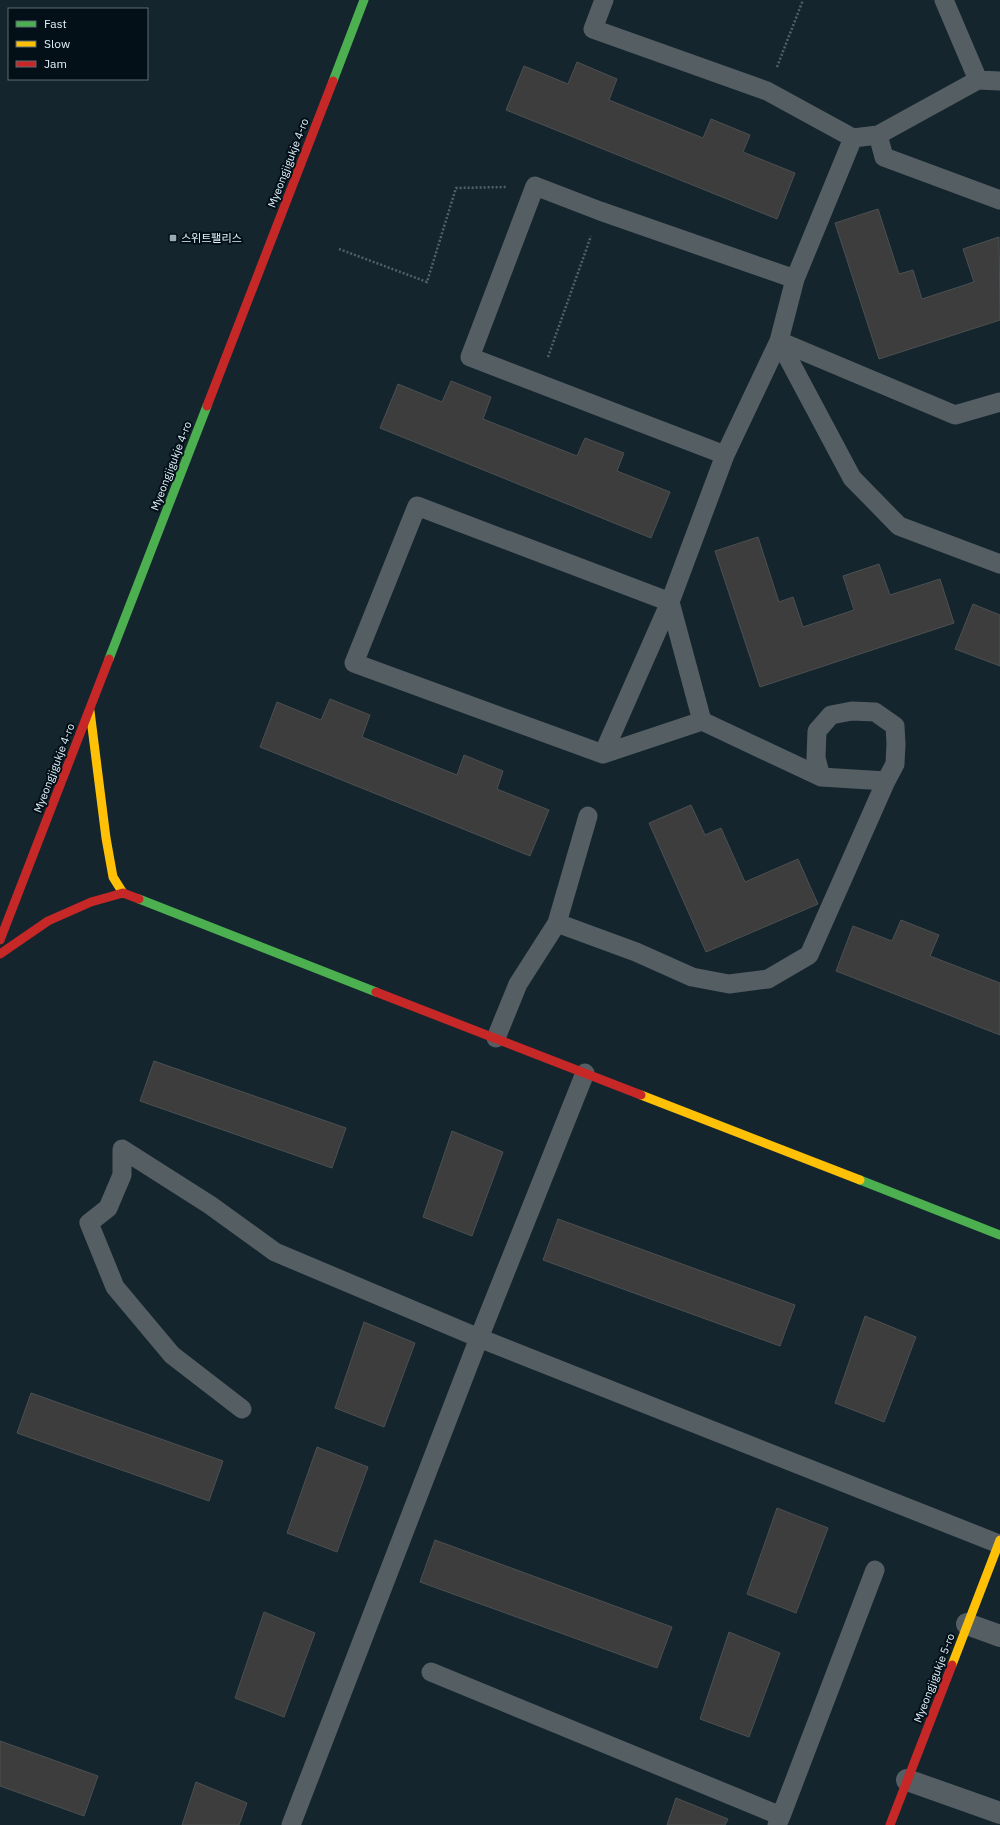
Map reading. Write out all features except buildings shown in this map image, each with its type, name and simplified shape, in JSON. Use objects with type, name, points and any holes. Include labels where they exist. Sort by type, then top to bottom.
[{"type":"main road","name":"Myeongjigukje 4-ro","points":[[0,940],[364,0]]},
{"type":"main road","points":[[89,709],[113,876],[123,893]]},
{"type":"main road","points":[[0,954],[48,921],[91,902],[123,893],[1000,1235]]},
{"type":"main road","name":"Myeongjigukje 5-ro","points":[[890,1825],[999,1542]]},
{"type":"street","points":[[967,1624],[1000,1636]]},
{"type":"street","points":[[907,1780],[1000,1813]]},
{"type":"lane","points":[[604,0],[593,29],[767,90],[853,138],[878,135],[978,80],[1000,81]]},
{"type":"lane","points":[[944,0],[978,80]]},
{"type":"lane","points":[[878,135],[884,157],[1000,200]]},
{"type":"lane","points":[[604,754],[670,602],[725,455],[779,341],[795,279],[853,138]]},
{"type":"lane","points":[[725,455],[539,382],[470,357],[535,186],[600,211],[795,279]]},
{"type":"lane","points":[[779,341],[954,415],[1000,402]]},
{"type":"lane","points":[[779,341],[852,478],[899,526],[1000,564]]},
{"type":"lane","points":[[670,602],[417,506],[354,663],[604,754],[702,721],[821,777],[886,781]]},
{"type":"lane","points":[[670,602],[702,721]]},
{"type":"lane","points":[[556,923],[636,952],[692,977],[729,984],[768,979],[809,955],[886,781],[895,764],[895,726],[875,712],[852,711],[832,715],[817,731],[816,758],[821,777]]},
{"type":"lane","points":[[496,1038],[518,984],[556,923],[588,816]]},
{"type":"lane","points":[[291,1825],[479,1338],[585,1073]]},
{"type":"lane","points":[[242,1409],[172,1354],[115,1287],[89,1223],[108,1208],[122,1174],[122,1149],[210,1205],[275,1252],[479,1338],[999,1542]]},
{"type":"lane","points":[[431,1672],[779,1821],[875,1570]]},
{"type":"path","points":[[767,90],[803,0]]},
{"type":"path","points":[[339,249],[427,282],[456,188],[535,186]]},
{"type":"path","points":[[539,382],[600,211]]},
{"type":"traffic: fast","points":[[333,81],[364,0]]},
{"type":"traffic: fast","points":[[109,659],[207,406]]},
{"type":"traffic: fast","points":[[139,899],[376,992]]},
{"type":"traffic: fast","points":[[860,1180],[1000,1235]]},
{"type":"traffic: slow","points":[[90,711],[106,838],[113,877],[123,893]]},
{"type":"traffic: slow","points":[[641,1095],[860,1180]]},
{"type":"traffic: slow","points":[[952,1665],[1000,1540]]},
{"type":"traffic: jam","points":[[207,406],[333,81]]},
{"type":"traffic: jam","points":[[0,940],[109,659]]},
{"type":"traffic: jam","points":[[0,954],[48,921],[91,902],[123,893],[139,899]]},
{"type":"traffic: jam","points":[[376,992],[641,1095]]},
{"type":"traffic: jam","points":[[890,1825],[952,1665]]},
{"type":"place","name":"스위트팰리스","points":[[173,238]]}]
